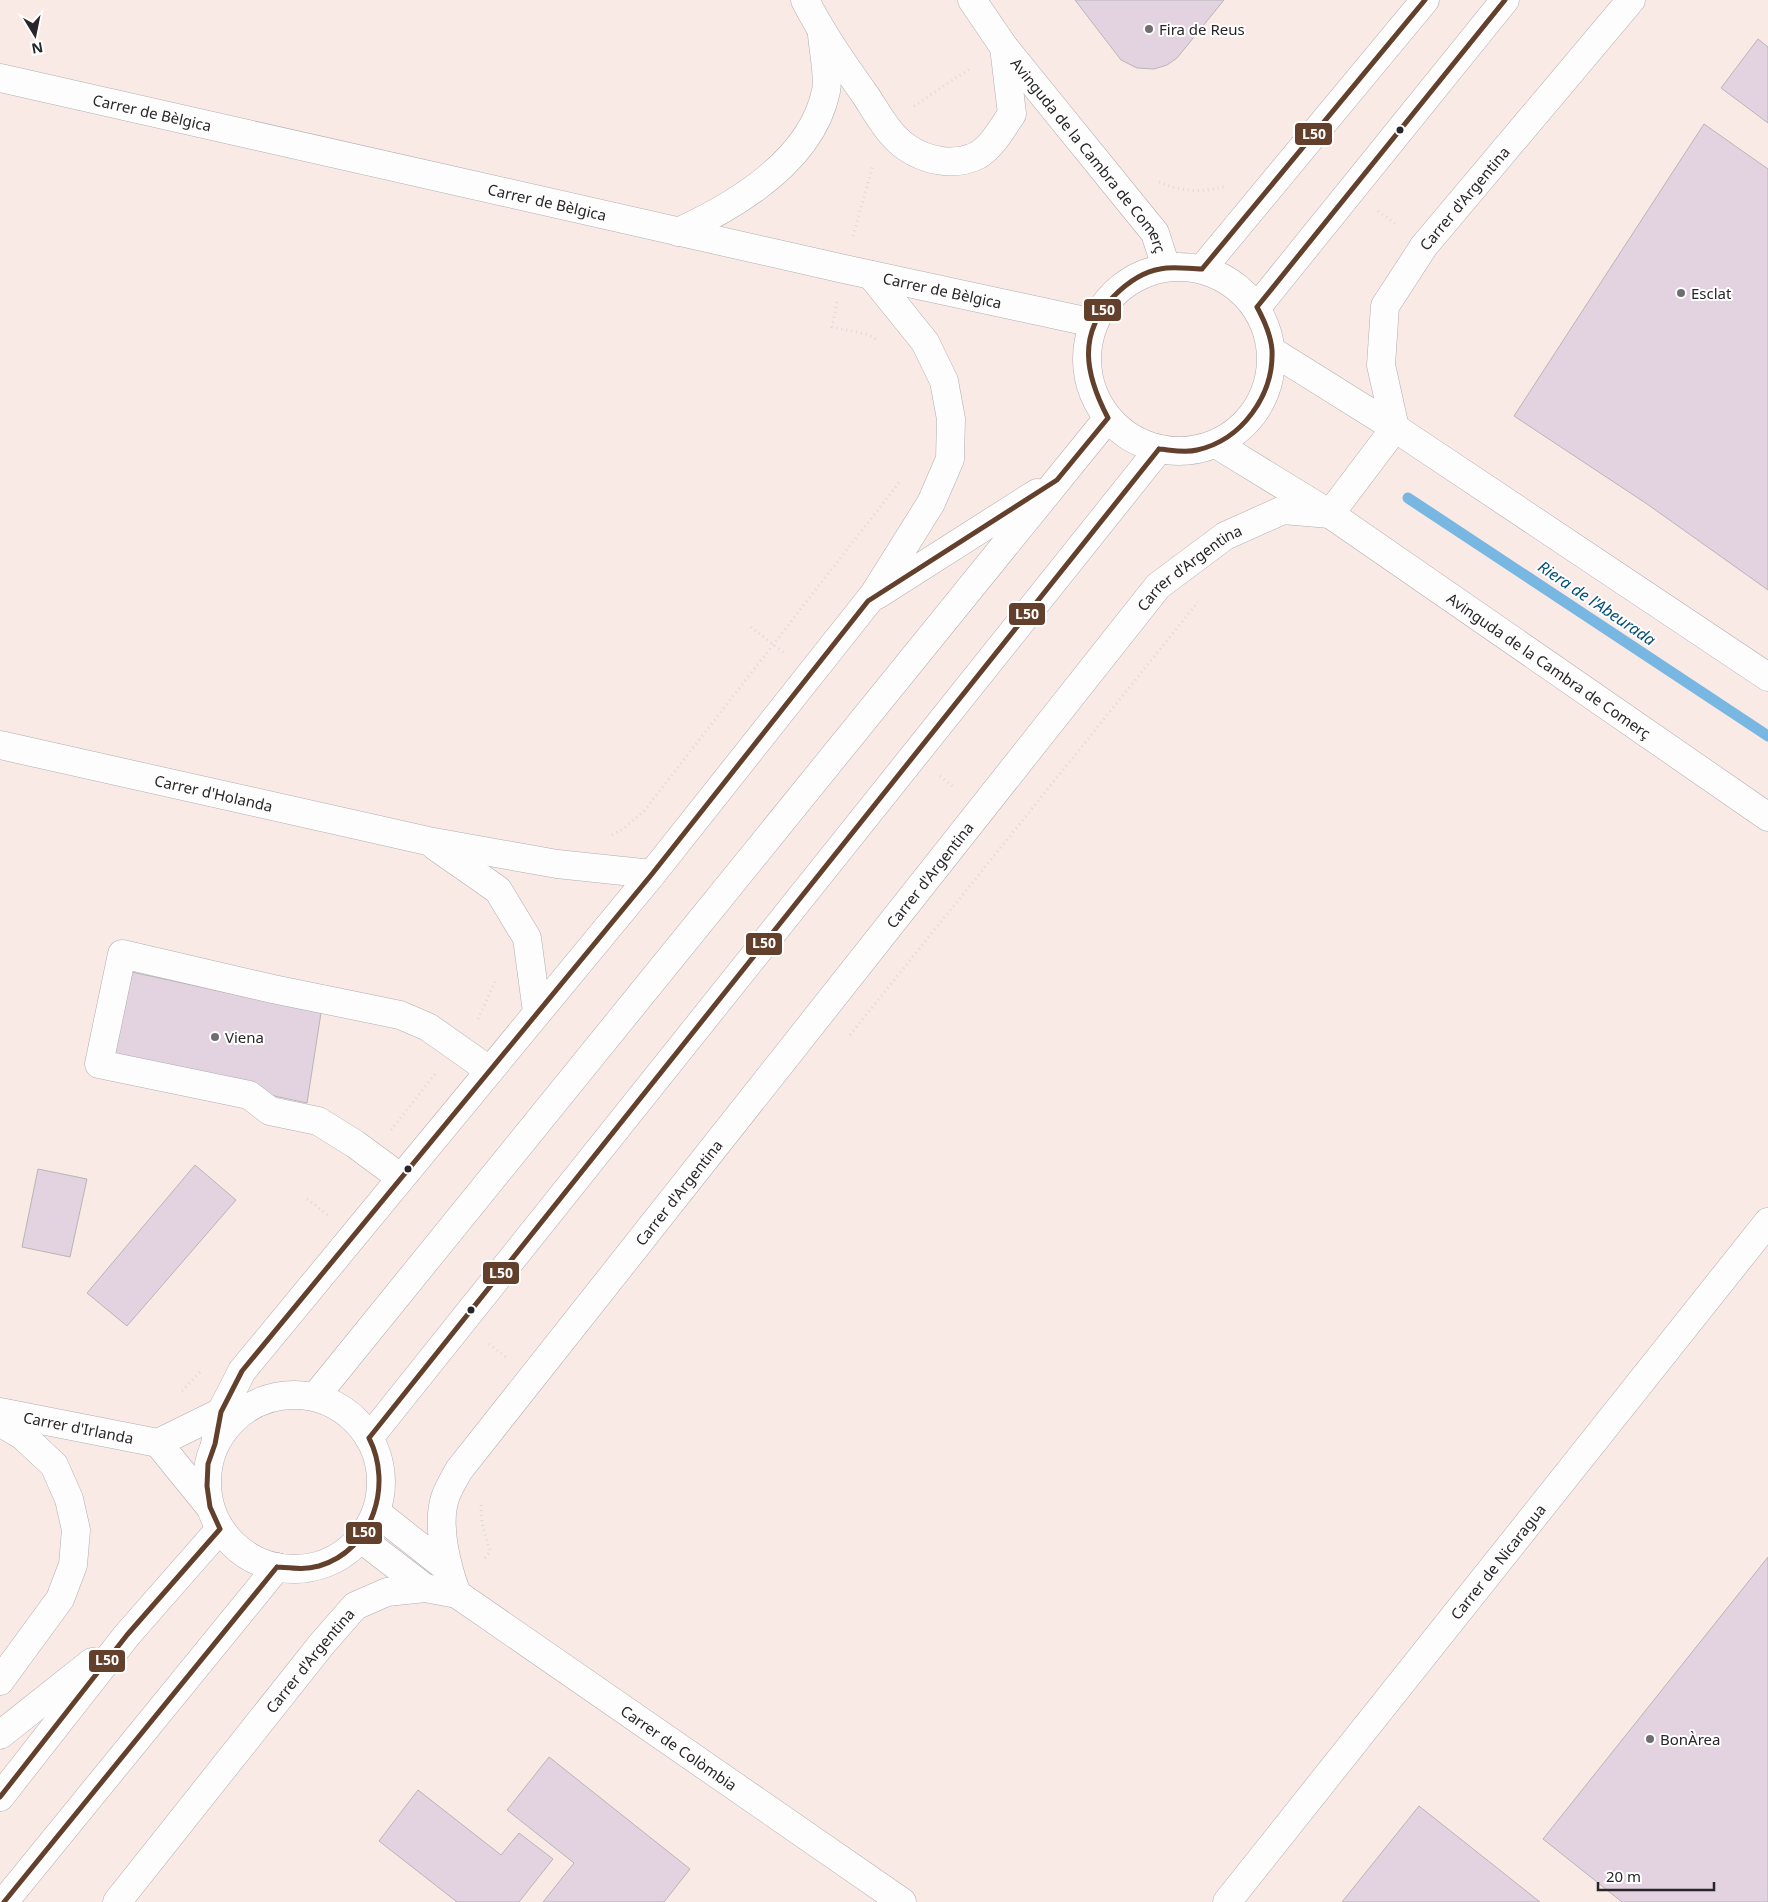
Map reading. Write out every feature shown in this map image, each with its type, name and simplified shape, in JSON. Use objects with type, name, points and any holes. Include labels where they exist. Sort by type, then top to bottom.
[{"type":"street","name":"Avinguda de la Cambra de Comerç","points":[[805,0],[822,32],[885,125],[906,147],[935,160],[955,162],[978,154],[994,141],[1012,114],[1004,47]]},
{"type":"street","name":"Avinguda de la Cambra de Comerç","points":[[972,0],[1004,47],[1155,233],[1166,268]]},
{"type":"street","points":[[1202,269],[1425,0]]},
{"type":"street","points":[[1257,308],[1505,0]]},
{"type":"street","name":"Carrer d'Argentina","points":[[1395,428],[1381,365],[1385,306],[1424,246],[1631,0]]},
{"type":"street","name":"Avinguda de la Cambra de Comerç","points":[[678,232],[711,217],[759,184],[793,153],[814,124],[826,90],[822,32]]},
{"type":"street","name":"Carrer de Bèlgica","points":[[0,78],[678,232],[1094,323]]},
{"type":"street","points":[[1166,268],[1202,269],[1233,283],[1257,308],[1267,328],[1272,351],[1267,389],[1247,422],[1216,444],[1197,450],[1159,449],[1131,438],[1108,418],[1095,396],[1088,372],[1088,347],[1094,323],[1107,301],[1133,278],[1166,268]]},
{"type":"street","points":[[215,1518],[207,1486],[208,1464],[215,1444],[221,1412],[242,1371],[652,874],[868,601],[931,503],[950,459],[951,419],[944,380],[925,342],[871,275]]},
{"type":"street","points":[[1272,351],[1395,428],[1768,677]]},
{"type":"street","points":[[315,1397],[1108,418]]},
{"type":"street","points":[[1330,514],[1395,428]]},
{"type":"street","name":"Avinguda de la Cambra de Comerç","points":[[1216,444],[1330,514],[1768,817]]},
{"type":"street","points":[[369,1438],[1159,449]]},
{"type":"street","points":[[868,601],[1057,480]]},
{"type":"street","name":"Carrer d'Argentina","points":[[457,1594],[447,1568],[442,1534],[444,1499],[459,1470],[1158,586],[1225,536],[1283,510],[1330,514]]},
{"type":"street","name":"Carrer d'Holanda","points":[[0,746],[428,841],[557,864],[652,874]]},
{"type":"street","name":"Carrer d'Holanda","points":[[428,841],[498,890],[527,938],[537,1012]]},
{"type":"street","points":[[401,1178],[318,1122],[270,1111],[249,1095],[99,1064],[122,954],[273,989],[400,1015],[428,1027],[489,1070]]},
{"type":"street","name":"Carrer de Nicaragua","points":[[1227,1902],[1768,1222]]},
{"type":"street","points":[[285,1395],[315,1397],[336,1406],[355,1419],[369,1438],[379,1461],[381,1487],[376,1512],[360,1538],[343,1554],[322,1564],[300,1569],[277,1567],[255,1560],[235,1546],[158,1443],[221,1412],[285,1395]]},
{"type":"street","points":[[215,1444],[233,1420],[257,1403]]},
{"type":"street","name":"Carrer d'Irlanda","points":[[0,1412],[158,1443]]},
{"type":"street","points":[[0,1422],[23,1436],[54,1464],[69,1499],[76,1530],[73,1565],[60,1599],[0,1681]]},
{"type":"street","points":[[376,1512],[447,1568]]},
{"type":"street","points":[[0,1796],[127,1635],[215,1518]]},
{"type":"street","points":[[360,1538],[425,1588]]},
{"type":"street","points":[[4,1902],[277,1567]]},
{"type":"street","name":"Carrer d'Argentina","points":[[117,1902],[321,1645],[355,1606],[386,1592],[425,1588],[457,1594]]},
{"type":"street","name":"Carrer de Colòmbia","points":[[457,1594],[902,1902]]},
{"type":"street","points":[[0,1735],[127,1635]]},
{"type":"path","points":[[1154,180],[1176,189],[1200,192],[1230,183]]},
{"type":"path","points":[[832,327],[866,334],[885,345]]},
{"type":"path","points":[[604,839],[623,829],[644,811],[907,473]]},
{"type":"path","points":[[844,1043],[1199,600]]},
{"type":"path","points":[[371,1156],[476,1022],[488,1000],[498,972]]},
{"type":"path","points":[[325,1214],[331,1206]]},
{"type":"path","points":[[175,1397],[202,1370]]},
{"type":"path","points":[[457,1594],[490,1552],[482,1523],[480,1499]]},
{"type":"shaded area","points":[[0,0],[1768,0],[1768,1902],[0,1902]]},
{"type":"building","name":"Fira de Reus","points":[[1075,0],[1224,0],[1177,58],[1167,65],[1154,69],[1137,68],[1121,60]]},
{"type":"building","points":[[1758,39],[1768,47],[1768,123],[1721,88]]},
{"type":"building","name":"Esclat","points":[[1704,124],[1768,169],[1768,590],[1647,504],[1514,416]]},
{"type":"building","name":"Viena","points":[[127,971],[321,1013],[307,1103],[108,1060]]},
{"type":"building","points":[[195,1165],[236,1200],[127,1326],[87,1293]]},
{"type":"building","points":[[38,1169],[87,1179],[70,1257],[22,1247]]},
{"type":"building","points":[[1768,1557],[1768,1902],[1622,1902],[1543,1839]]},
{"type":"building","points":[[549,1757],[690,1869],[664,1902],[543,1902],[574,1863],[507,1810]]},
{"type":"building","points":[[418,1790],[501,1855],[519,1833],[553,1859],[519,1902],[457,1902],[379,1841]]},
{"type":"building","points":[[1419,1806],[1540,1902],[1342,1902]]},
{"type":"waterway","name":"Riera de l'Abeurada","points":[[1408,498],[1768,736]]},
{"type":"transit line","name":"L50","points":[[1202,269],[1425,0]]},
{"type":"transit line","name":"L50","points":[[1257,307],[1505,0]]},
{"type":"transit line","name":"L50","points":[[1108,418],[1094,386],[1088,355],[1094,325],[1102,310],[1124,287],[1147,273],[1170,268],[1202,269]]},
{"type":"transit line","name":"L50","points":[[1159,449],[1188,451],[1213,445],[1241,426],[1252,413],[1261,399],[1267,383],[1271,367],[1272,350],[1267,328],[1257,307]]},
{"type":"transit line","name":"L50","points":[[220,1529],[210,1507],[207,1486],[208,1464],[215,1444],[221,1412],[242,1371],[652,874],[868,601],[1057,480],[1108,418]]},
{"type":"transit line","name":"L50","points":[[369,1438],[1159,449]]},
{"type":"transit line","name":"L50","points":[[277,1567],[303,1568],[319,1566],[338,1558],[353,1546],[365,1531],[373,1514],[378,1495],[379,1476],[376,1456],[369,1438]]},
{"type":"transit line","name":"L50","points":[[0,1797],[127,1635],[220,1529]]},
{"type":"transit line","name":"L50","points":[[4,1902],[277,1567]]},
{"type":"place","name":"Fira de Reus","points":[[1149,29]]},
{"type":"place","name":"Esclat","points":[[1681,293]]},
{"type":"place","name":"Viena","points":[[215,1037]]},
{"type":"place","name":"BonÀrea","points":[[1650,1739]]}]
